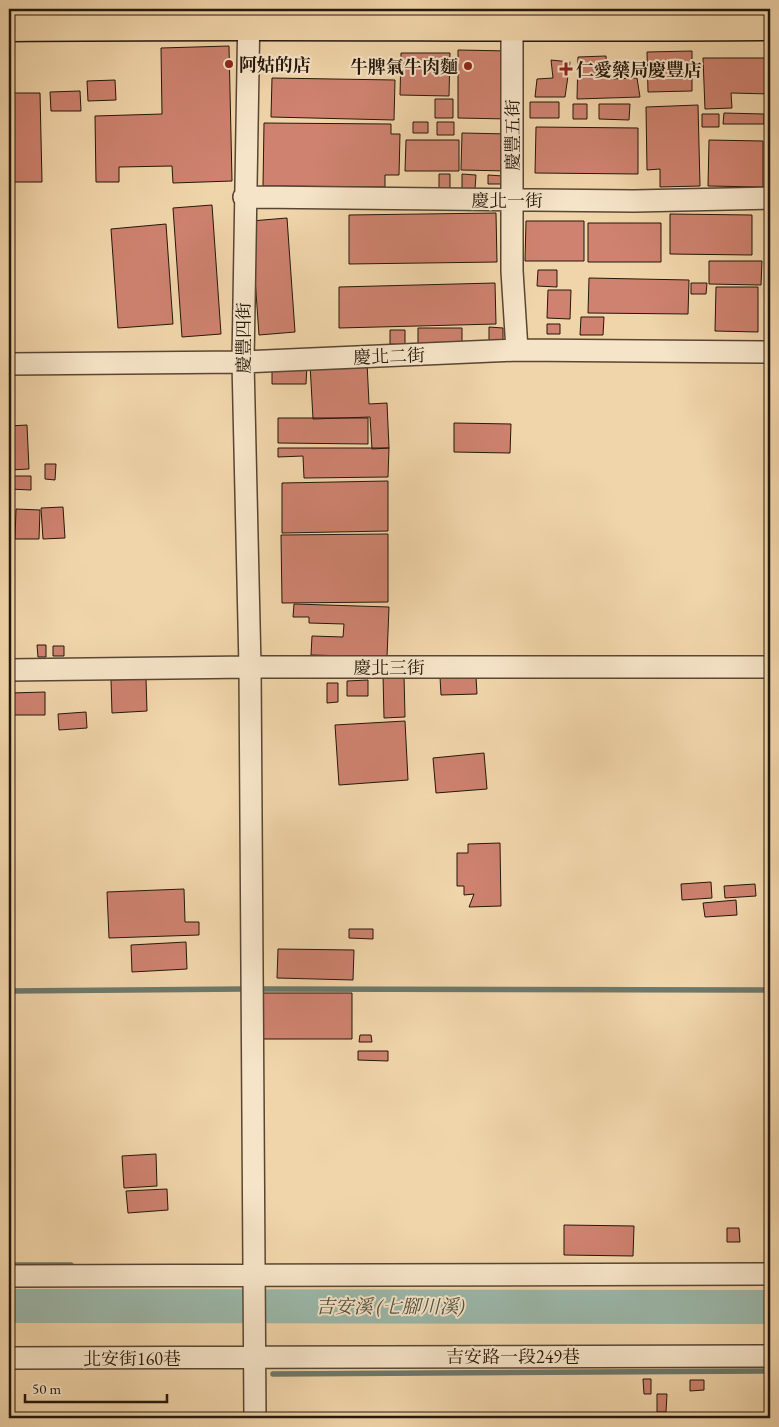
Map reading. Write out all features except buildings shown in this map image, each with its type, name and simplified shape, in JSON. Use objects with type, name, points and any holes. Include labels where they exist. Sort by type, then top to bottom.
[{"type":"main road","points":[[9,28],[249,17],[512,19],[770,27]]},
{"type":"street","name":"慶豐四街","points":[[249,17],[244,197],[243,362],[250,667],[255,1418]]},
{"type":"street","name":"慶豐五街","points":[[512,19],[512,271],[517,350]]},
{"type":"street","name":"慶北一街","points":[[244,197],[512,201],[770,198]]},
{"type":"street","name":"慶北二街","points":[[9,364],[243,362],[517,350],[770,352]]},
{"type":"street","name":"慶北三街","points":[[9,670],[250,667],[770,667]]},
{"type":"street","points":[[9,1276],[770,1274]]},
{"type":"street","name":"吉安路一段249巷","points":[[256,1357],[770,1356]]},
{"type":"street","name":"北安街160巷","points":[[9,1358],[256,1357]]},
{"type":"waterway","points":[[9,991],[245,989]]},
{"type":"waterway","points":[[263,989],[770,990]]},
{"type":"waterway","points":[[9,1265],[71,1265]]},
{"type":"waterway","name":"吉安溪 (七腳川溪)","points":[[9,1306],[770,1307]]},
{"type":"waterway","points":[[273,1374],[770,1371]]},
{"type":"place","name":"阿姑的店","points":[[229,64]]},
{"type":"place","name":"牛脾氣牛肉麵","points":[[468,66]]},
{"type":"place","name":"仁愛藥局慶豐店","points":[[566,69]]}]
